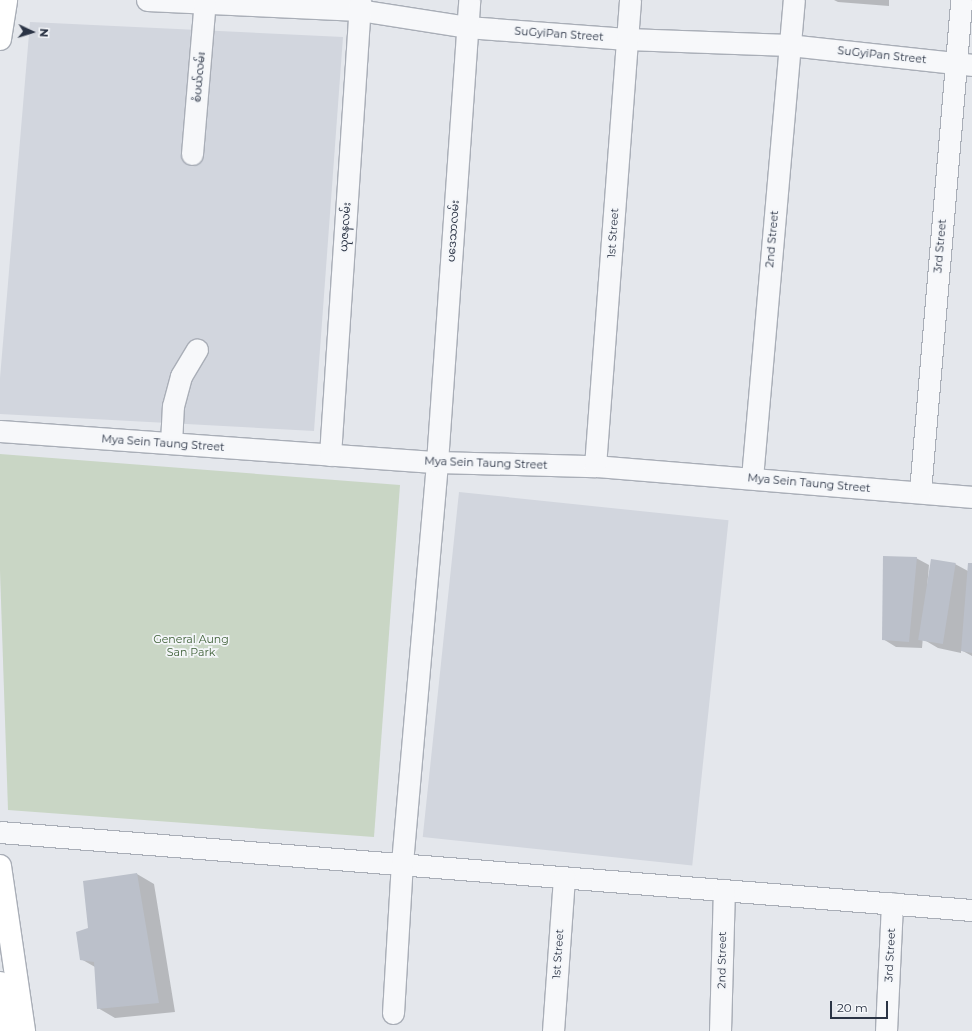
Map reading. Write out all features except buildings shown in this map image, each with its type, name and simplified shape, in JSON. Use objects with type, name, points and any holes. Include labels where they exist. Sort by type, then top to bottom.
[{"type":"main road","points":[[0,39],[6,0]]},
{"type":"main road","points":[[0,866],[12,1026]]},
{"type":"main road","points":[[0,983],[12,1026]]},
{"type":"street","name":"SuGyiPan Street","points":[[147,0],[360,5],[467,28],[627,39],[789,45],[964,64]]},
{"type":"street","name":"ပဒေသာလမ်း","points":[[393,1013],[402,863],[437,462],[469,0]]},
{"type":"street","name":"1st Street","points":[[596,466],[630,0]]},
{"type":"street","name":"2nd Street","points":[[752,478],[794,0]]},
{"type":"street","name":"3rd Street","points":[[920,492],[964,64],[961,0]]},
{"type":"street","name":"စံပယ်လမ်း","points":[[192,154],[205,1]]},
{"type":"street","name":"ယုဇနလမ်း","points":[[330,455],[360,5]]},
{"type":"street","points":[[172,444],[173,406],[181,376],[197,349]]},
{"type":"street","name":"Mya Sein Taung Street","points":[[0,431],[437,462],[596,466],[972,497]]},
{"type":"street","points":[[0,832],[402,863],[972,910]]},
{"type":"street","name":"1st Street","points":[[553,1031],[564,877]]},
{"type":"street","name":"2nd Street","points":[[720,1031],[724,890]]},
{"type":"street","name":"3rd Street","points":[[886,1031],[892,903]]},
{"type":"shaded area","points":[[30,22],[343,37],[314,431],[0,414],[0,378]]},
{"type":"shaded area","points":[[459,492],[729,520],[692,865],[423,837]]},
{"type":"green space","name":"General Aung San Park","points":[[0,454],[400,485],[374,837],[8,810],[0,571]]}]
